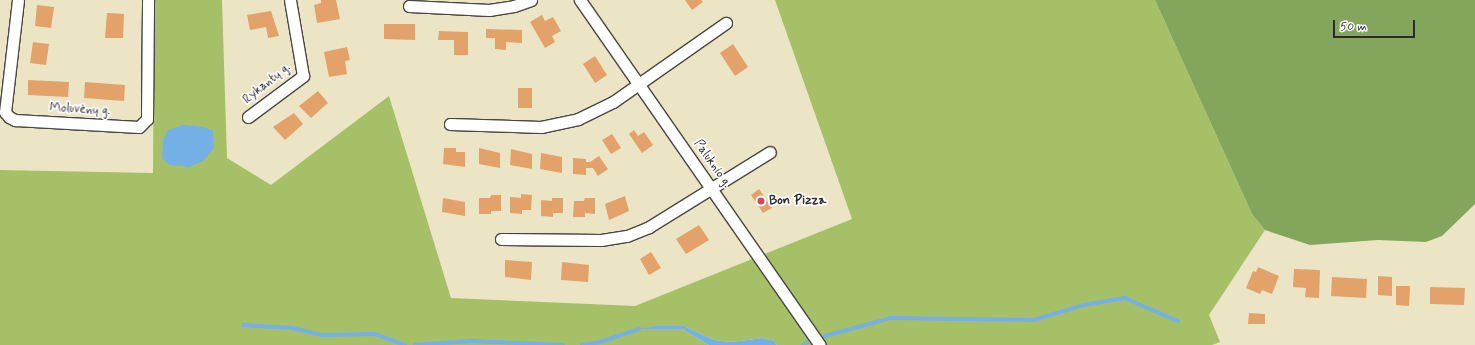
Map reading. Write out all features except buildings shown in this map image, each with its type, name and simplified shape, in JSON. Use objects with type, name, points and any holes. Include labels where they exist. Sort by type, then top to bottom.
[{"type":"street","name":"Moluvėnų g.","points":[[18,0],[5,112],[9,117],[15,120],[139,127],[147,119],[148,0]]},
{"type":"street","name":"Rykantų g.","points":[[248,117],[302,76],[290,0]]},
{"type":"street","points":[[409,6],[489,10],[514,6],[531,0]]},
{"type":"street","name":"Paluknio g.","points":[[580,0],[713,189],[820,345]]},
{"type":"street","points":[[450,124],[540,127],[578,119],[613,102],[638,82],[726,23]]},
{"type":"street","points":[[501,239],[601,240],[627,236],[649,228],[770,152]]},
{"type":"green space","points":[[154,0],[222,0],[227,158],[271,185],[389,96],[451,298],[635,306],[852,219],[775,0],[1155,0],[1252,214],[1265,230],[1209,315],[1220,342],[1212,345],[777,345],[774,341],[763,338],[731,342],[714,340],[684,326],[669,326],[643,329],[682,329],[709,345],[0,345],[0,170],[153,173]]},
{"type":"green space","points":[[1155,0],[1475,0],[1475,204],[1442,236],[1426,242],[1378,240],[1310,245],[1265,230],[1252,214]]},
{"type":"water","points":[[183,125],[204,127],[213,131],[214,148],[203,161],[189,167],[169,165],[162,158],[163,140],[168,130]]},
{"type":"water","points":[[656,326],[684,326],[714,340],[731,342],[763,338],[774,341],[777,345],[709,345],[682,329],[639,329]]},
{"type":"waterway","points":[[825,336],[891,318],[1034,320],[1084,305],[1125,298],[1178,321]]},
{"type":"waterway","points":[[243,325],[292,328],[323,335],[375,334],[405,345]]},
{"type":"waterway","points":[[582,345],[601,342],[639,329]]},
{"type":"waterway","points":[[415,345],[472,341],[563,345]]},
{"type":"waterway","points":[[803,345],[807,343]]},
{"type":"place","name":"Bon Pizza","points":[[761,201]]}]
